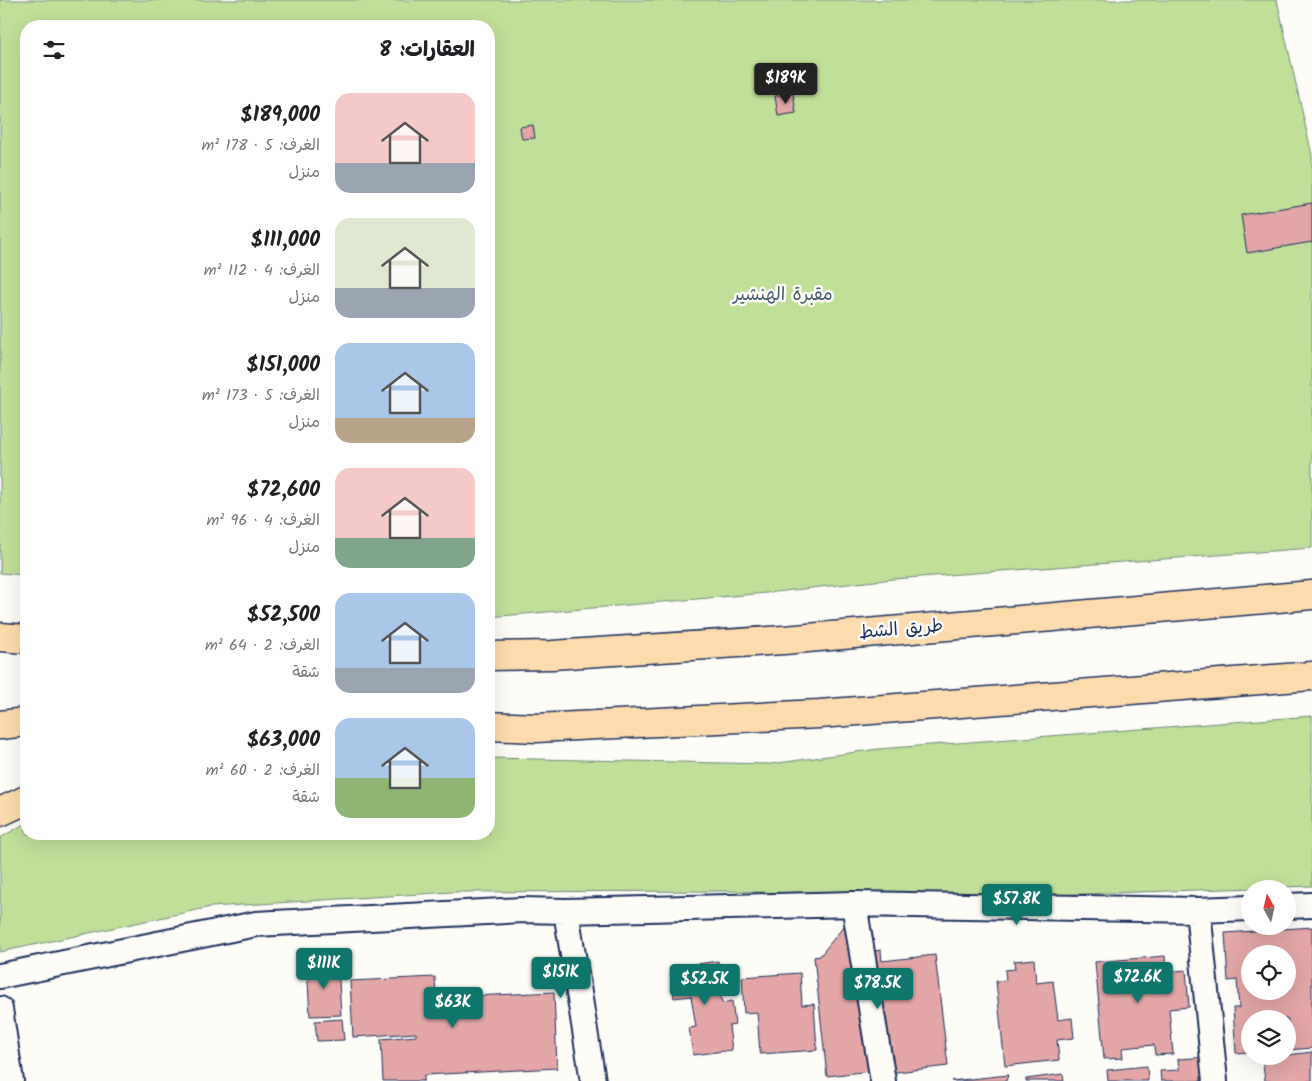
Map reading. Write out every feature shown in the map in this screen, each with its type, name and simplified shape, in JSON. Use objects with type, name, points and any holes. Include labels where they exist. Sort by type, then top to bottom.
[{"type":"highway","name":"طريق الشط","points":[[495,656],[552,656],[774,640],[1312,595]]},
{"type":"highway","points":[[0,637],[20,639]]},
{"type":"highway","points":[[495,726],[536,728],[820,714],[1312,676]]},
{"type":"highway","points":[[0,725],[20,723]]},
{"type":"highway","points":[[0,812],[20,803]]},
{"type":"street","points":[[854,904],[882,1081]]},
{"type":"street","points":[[0,976],[256,924],[523,910],[566,911],[854,904],[1198,910],[1241,908]]},
{"type":"street","points":[[1296,906],[1312,905]]},
{"type":"street","points":[[1198,910],[1215,1081]]},
{"type":"street","points":[[566,911],[593,1081]]},
{"type":"street","points":[[0,1009],[12,1081]]},
{"type":"green space","name":"مقبرة الهنشير","points":[[0,0],[1277,0],[1312,155],[1312,548],[893,579],[766,593],[495,616],[495,20],[20,20],[20,575],[0,573]]},
{"type":"green space","points":[[1312,716],[1312,886],[1296,887],[1296,880],[1241,880],[1241,888],[939,899],[733,891],[452,892],[211,907],[0,952],[0,838],[20,826],[20,840],[495,840],[495,758],[771,764],[878,749]]},
{"type":"building","points":[[793,93],[796,113],[778,116],[775,96]]},
{"type":"building","points":[[533,125],[535,138],[522,139],[520,127]]},
{"type":"building","points":[[1312,203],[1312,242],[1247,253],[1241,215]]},
{"type":"building","points":[[844,926],[874,951],[881,950],[882,961],[935,955],[948,1066],[888,1073],[888,1069],[827,1076],[814,957],[820,956]]},
{"type":"building","points":[[1312,927],[1312,1048],[1296,1049],[1296,1010],[1241,1010],[1241,1053],[1236,1053],[1233,1008],[1239,1008],[1237,980],[1228,981],[1225,933],[1241,932],[1241,935],[1296,935],[1296,928]]},
{"type":"building","points":[[1165,956],[1166,972],[1186,970],[1189,1007],[1169,1009],[1173,1054],[1155,1055],[1154,1045],[1122,1048],[1123,1058],[1104,1059],[1095,962]]},
{"type":"building","points":[[1034,959],[1036,983],[1053,981],[1058,1020],[1072,1018],[1074,1038],[1057,1040],[1059,1060],[1005,1066],[996,981],[1006,980],[1005,970],[1015,969],[1014,961]]},
{"type":"building","points":[[718,961],[723,991],[720,992],[722,1003],[732,1001],[735,1025],[729,1026],[732,1050],[693,1055],[689,1028],[696,1027],[691,996],[674,998],[670,968]]},
{"type":"building","points":[[338,963],[341,1015],[310,1016],[307,965]]},
{"type":"building","points":[[800,973],[802,1005],[814,1004],[817,1050],[760,1054],[757,1012],[744,1013],[742,977]]},
{"type":"building","points":[[435,977],[436,998],[554,992],[557,1068],[424,1075],[424,1081],[383,1081],[381,1039],[416,1036],[416,1033],[353,1037],[350,981]]},
{"type":"building","points":[[342,1019],[344,1040],[317,1041],[315,1021]]},
{"type":"building","points":[[1312,1052],[1312,1081],[1265,1081],[1263,1065],[1296,1065],[1296,1054]]},
{"type":"building","points":[[1209,1057],[1211,1081],[1161,1081],[1160,1071],[1179,1070],[1178,1059]]},
{"type":"building","points":[[1147,1066],[1148,1081],[1108,1081],[1107,1070]]},
{"type":"building","points":[[1063,1074],[1064,1081],[1026,1081],[1026,1079]]},
{"type":"building","points":[[1008,1075],[1006,1081],[951,1081]]}]
